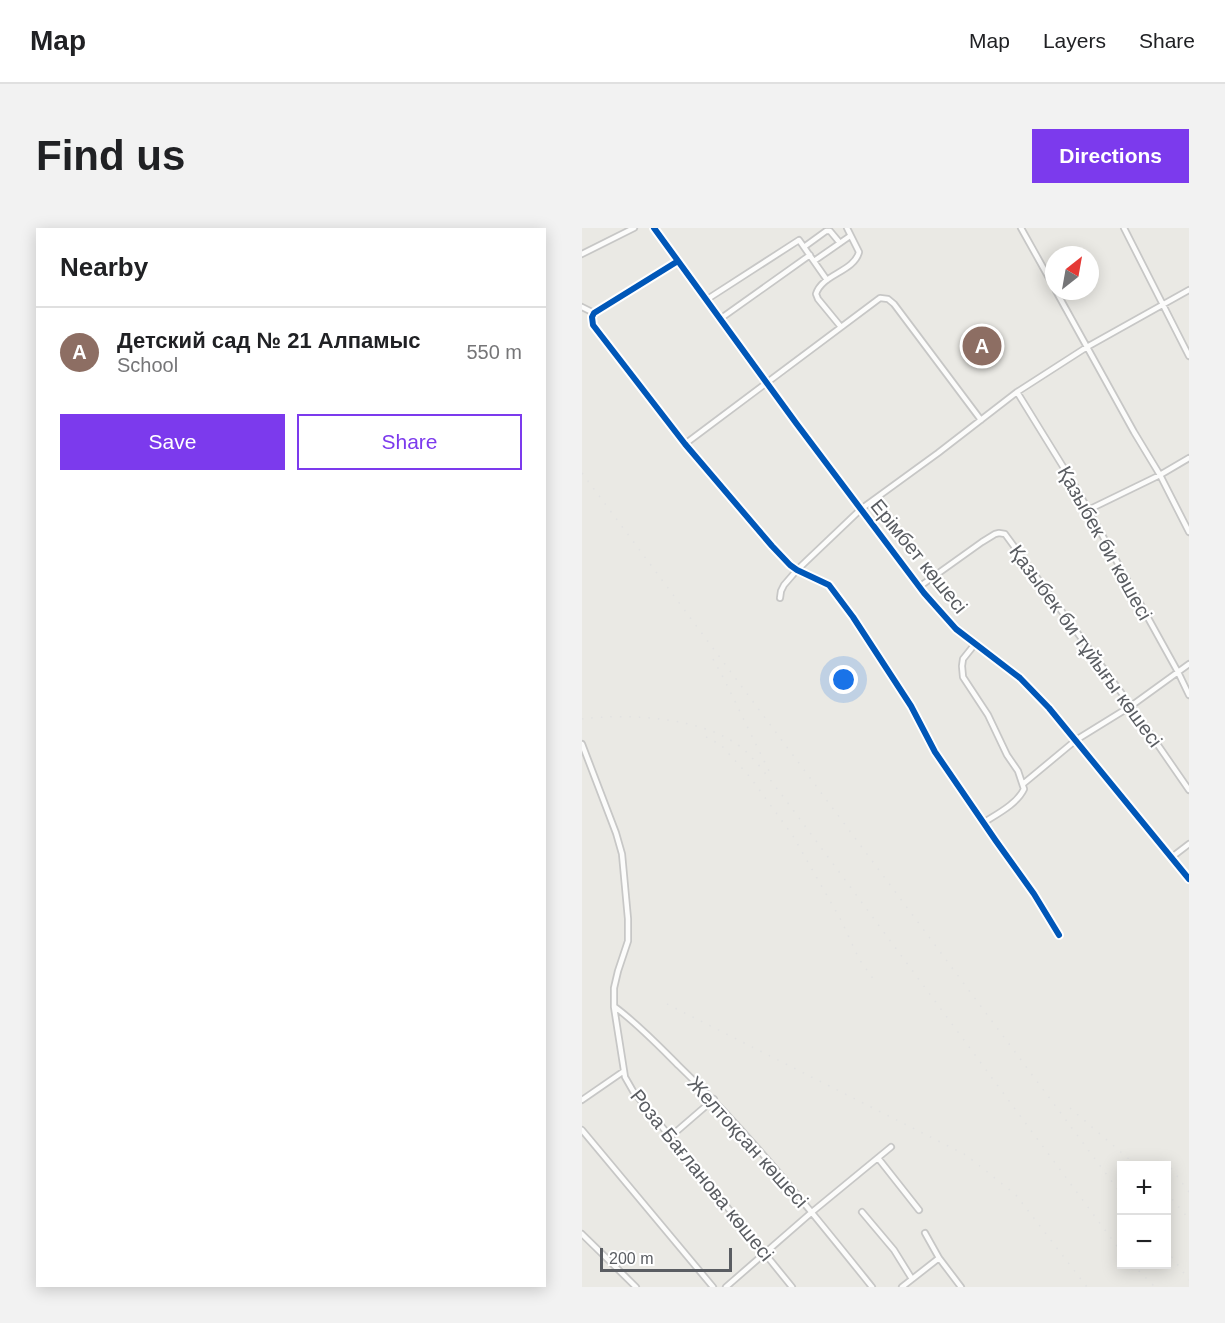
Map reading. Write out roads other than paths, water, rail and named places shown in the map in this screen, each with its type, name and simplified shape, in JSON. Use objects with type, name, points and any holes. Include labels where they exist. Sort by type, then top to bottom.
[{"type":"street","points":[[582,254],[634,228]]},
{"type":"street","name":"Ерімбет көшесі","points":[[654,228],[767,383],[939,611],[956,629],[1020,678],[1049,708],[1189,879]]},
{"type":"street","points":[[841,327],[816,294],[827,280],[857,258],[859,252],[847,228]]},
{"type":"street","points":[[1021,228],[1045,271]]},
{"type":"street","points":[[1124,228],[1189,356]]},
{"type":"street","points":[[804,247],[826,231],[830,231],[840,243]]},
{"type":"street","points":[[814,261],[850,236]]},
{"type":"street","points":[[706,300],[799,240],[827,280]]},
{"type":"street","points":[[720,319],[810,255]]},
{"type":"street","points":[[678,261],[594,313],[593,325],[685,444],[772,546],[797,570],[829,585],[853,617],[911,706],[935,752],[1034,894],[1059,935]]},
{"type":"street","points":[[780,598],[784,585],[797,570],[861,509],[1017,392],[1087,347],[1189,290]]},
{"type":"street","points":[[685,444],[880,298],[888,299],[894,304],[981,420]]},
{"type":"street","points":[[1061,300],[1160,475],[1189,532]]},
{"type":"street","points":[[582,307],[594,313]]},
{"type":"street","name":"Қазыбек би көшесі","points":[[1017,392],[1088,510],[1189,695]]},
{"type":"street","points":[[1088,510],[1160,475],[1189,458]]},
{"type":"street","name":"Қазыбек би тұйығы көшесі","points":[[920,587],[995,534],[1005,534],[1131,706],[1189,790]]},
{"type":"street","points":[[975,644],[963,659],[963,677],[988,715],[1007,755],[1018,771],[1024,789],[1021,795],[983,823]]},
{"type":"street","points":[[1023,784],[1076,740],[1131,706],[1189,664]]},
{"type":"street","name":"Роза Бағланова көшесі","points":[[582,744],[622,854],[628,941],[614,988],[614,1007],[625,1077],[633,1091],[792,1287]]},
{"type":"street","points":[[1172,857],[1189,844]]},
{"type":"street","name":"Желтоқсан көшесі","points":[[614,1007],[632,1020],[714,1099],[812,1212],[872,1287]]},
{"type":"street","points":[[582,1100],[624,1071]]},
{"type":"street","points":[[670,1137],[714,1099]]},
{"type":"street","points":[[582,1130],[713,1287]]},
{"type":"street","points":[[726,1287],[891,1147]]},
{"type":"street","points":[[878,1158],[919,1210]]},
{"type":"street","points":[[862,1212],[894,1250],[912,1279]]},
{"type":"street","points":[[924,1233],[961,1287]]},
{"type":"street","points":[[582,1234],[636,1287]]},
{"type":"street","points":[[902,1287],[939,1258]]},
{"type":"railway","points":[[582,473],[1117,1188]]},
{"type":"railway","points":[[713,659],[769,771]]},
{"type":"railway","points":[[582,719],[643,717],[688,724],[727,738],[743,749],[759,765],[782,795],[1117,1246]]},
{"type":"railway","points":[[706,737],[721,745],[750,777],[793,836],[841,920],[859,959],[874,980]]},
{"type":"railway","points":[[667,1004],[966,1155],[1016,1195],[1087,1287]]},
{"type":"railway","points":[[1070,1108],[1131,1161]]},
{"type":"railway","points":[[1171,1168],[1189,1192]]},
{"type":"railway","points":[[1171,1198],[1189,1219]]},
{"type":"railway","points":[[1171,1256],[1189,1280]]},
{"type":"railway","points":[[1137,1269],[1155,1287]]},
{"type":"place","name":"Детский сад № 21 Алпамыс","points":[[982,346]]}]
